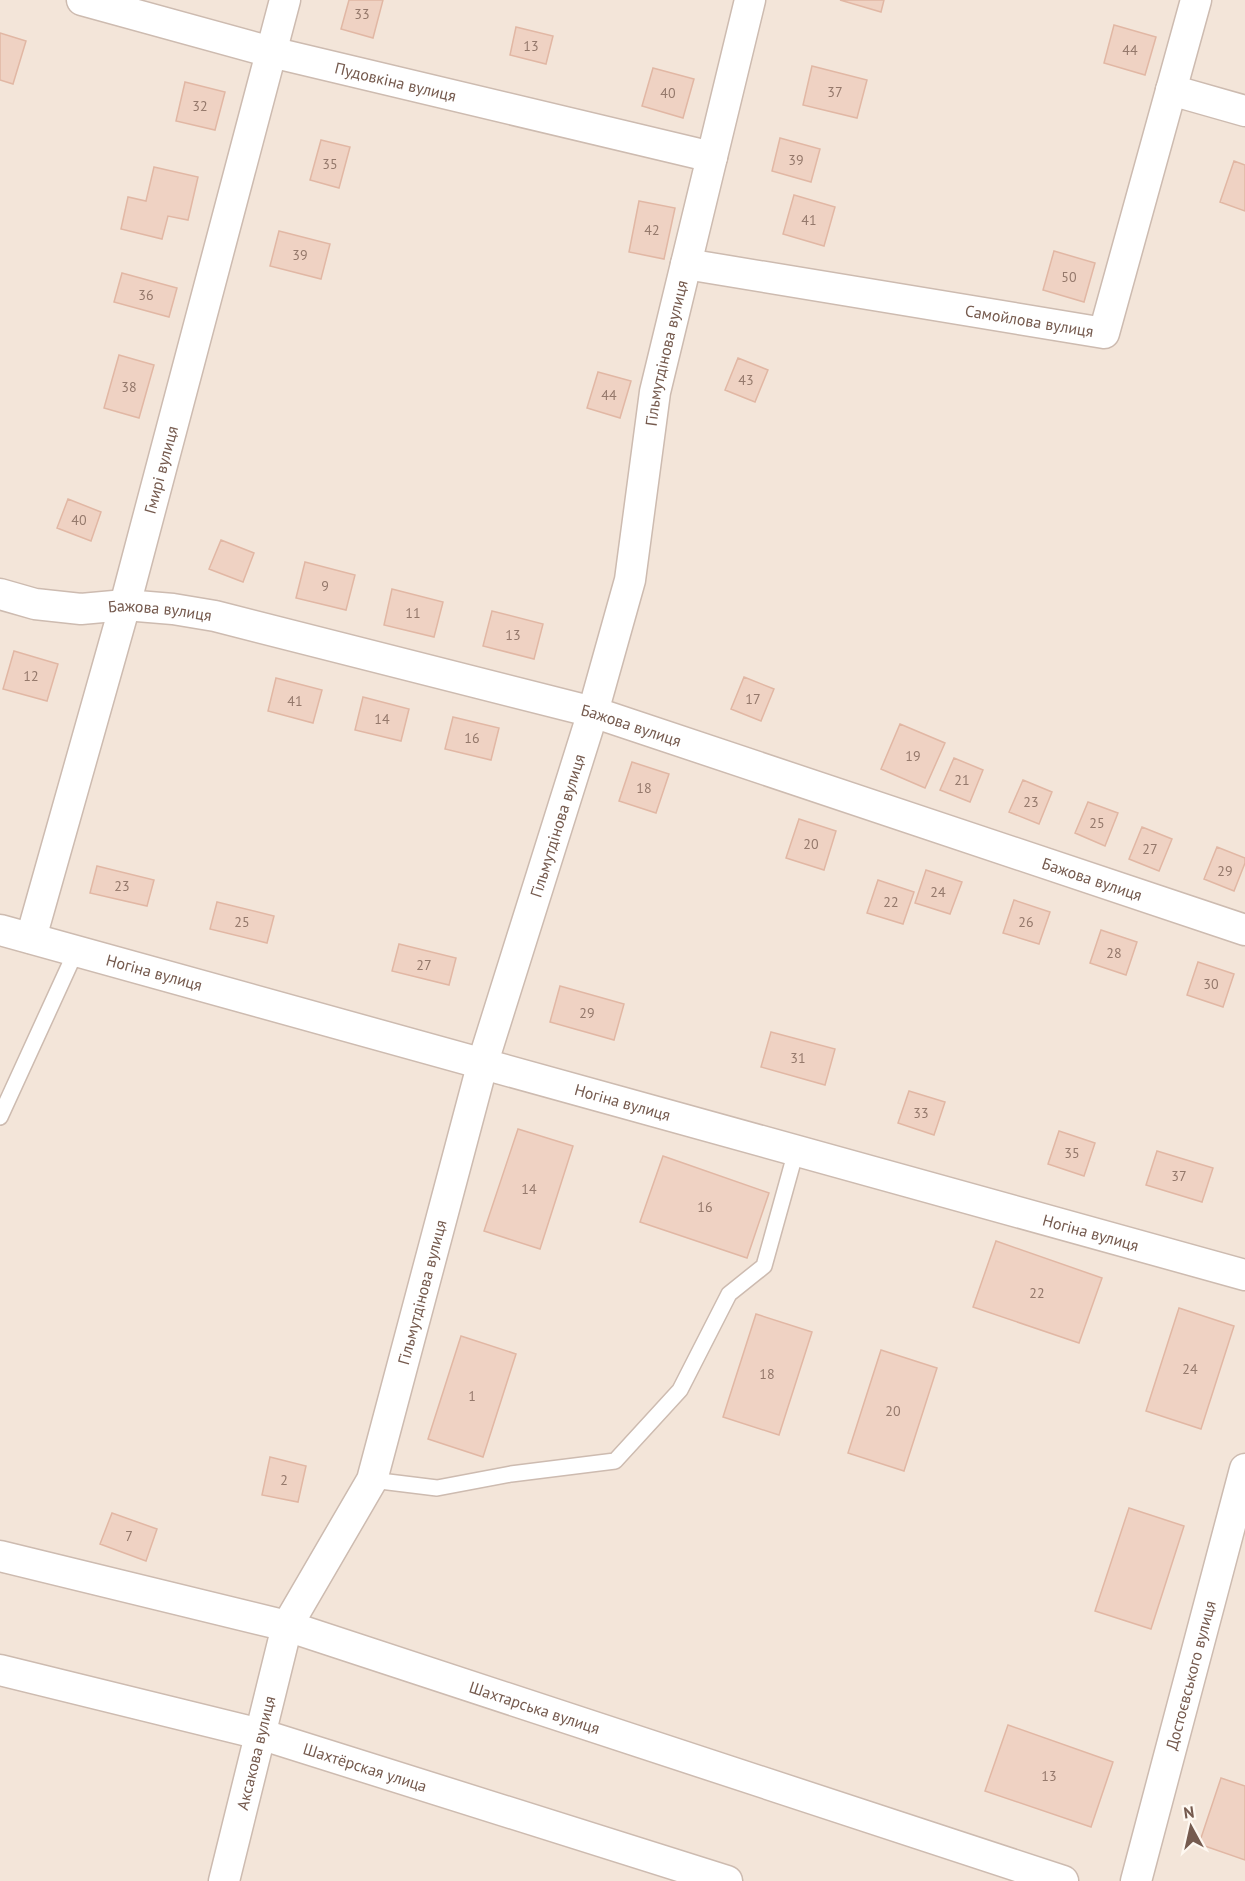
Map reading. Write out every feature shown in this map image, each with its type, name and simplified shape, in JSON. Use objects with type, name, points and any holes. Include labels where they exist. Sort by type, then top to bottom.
[{"type":"street","name":"Пудовкіна вулиця","points":[[82,0],[271,52],[712,157]]},
{"type":"street","name":"Гмирі вулиця","points":[[31,938],[125,604],[285,0]]},
{"type":"street","name":"Гільмутдінова вулиця","points":[[287,1626],[372,1480],[483,1062],[593,712],[630,580],[655,392],[750,0]]},
{"type":"street","name":"Самойлова вулиця","points":[[686,264],[1104,333],[1197,0]]},
{"type":"street","points":[[1171,90],[1245,111]]},
{"type":"street","name":"Бажова вулиця","points":[[0,594],[35,604],[81,609],[125,604],[215,616],[593,712],[1245,930]]},
{"type":"street","name":"Ногіна вулиця","points":[[0,930],[1245,1275]]},
{"type":"street","name":"Достоєвського вулиця","points":[[1136,1881],[1245,1469]]},
{"type":"street","name":"Шахтарська вулиця","points":[[0,1557],[287,1626],[1063,1881]]},
{"type":"street","name":"Аксакова вулиця","points":[[224,1881],[287,1626]]},
{"type":"street","name":"Шахтёрская улица","points":[[0,1670],[260,1734],[727,1881]]},
{"type":"lane","points":[[0,1117],[76,951]]},
{"type":"lane","points":[[372,1480],[437,1488],[511,1474],[615,1461],[680,1390],[729,1294],[764,1266],[796,1151]]},
{"type":"shaded area","points":[[0,0],[1245,0],[1245,1881],[0,1881]]},
{"type":"building","points":[[349,0],[383,0],[373,38],[341,29]]},
{"type":"building","points":[[840,0],[884,0],[881,12]]},
{"type":"building","points":[[1114,25],[1156,37],[1145,75],[1104,63]]},
{"type":"building","points":[[516,27],[553,36],[546,64],[510,55]]},
{"type":"building","points":[[0,33],[26,41],[13,84],[0,80]]},
{"type":"building","points":[[812,66],[867,80],[857,118],[803,105]]},
{"type":"building","points":[[653,68],[694,79],[683,118],[642,106]]},
{"type":"building","points":[[185,82],[225,92],[215,130],[176,121]]},
{"type":"building","points":[[780,138],[820,149],[811,182],[772,171]]},
{"type":"building","points":[[321,140],[350,147],[339,188],[310,180]]},
{"type":"building","points":[[1234,161],[1245,165],[1245,211],[1220,202]]},
{"type":"building","points":[[154,167],[198,177],[188,220],[168,216],[162,239],[121,229],[128,197],[146,201]]},
{"type":"building","points":[[794,195],[835,207],[824,246],[783,234]]},
{"type":"building","points":[[639,201],[675,208],[664,259],[629,252]]},
{"type":"building","points":[[279,231],[330,244],[321,279],[270,266]]},
{"type":"building","points":[[1054,251],[1095,263],[1084,302],[1043,290]]},
{"type":"building","points":[[122,273],[177,288],[169,317],[114,302]]},
{"type":"building","points":[[119,355],[154,365],[139,418],[104,408]]},
{"type":"building","points":[[738,358],[768,370],[755,402],[725,390]]},
{"type":"building","points":[[598,372],[631,381],[620,418],[587,408]]},
{"type":"building","points":[[68,499],[101,512],[91,541],[57,528]]},
{"type":"building","points":[[221,540],[254,553],[243,582],[209,569]]},
{"type":"building","points":[[305,562],[355,575],[346,610],[296,598]]},
{"type":"building","points":[[392,589],[443,602],[434,637],[384,625]]},
{"type":"building","points":[[492,611],[543,624],[534,659],[483,646]]},
{"type":"building","points":[[14,651],[58,664],[47,701],[3,689]]},
{"type":"building","points":[[744,677],[774,689],[761,721],[731,709]]},
{"type":"building","points":[[276,678],[322,690],[313,723],[268,711]]},
{"type":"building","points":[[363,697],[409,709],[401,741],[355,730]]},
{"type":"building","points":[[453,717],[499,728],[491,760],[445,749]]},
{"type":"building","points":[[900,724],[945,743],[925,788],[881,769]]},
{"type":"building","points":[[954,758],[983,770],[970,802],[940,790]]},
{"type":"building","points":[[632,762],[669,774],[656,813],[619,801]]},
{"type":"building","points":[[1023,780],[1052,792],[1039,824],[1009,812]]},
{"type":"building","points":[[1088,802],[1118,813],[1105,846],[1075,833]]},
{"type":"building","points":[[799,819],[836,831],[824,870],[786,858]]},
{"type":"building","points":[[1142,827],[1172,839],[1159,871],[1129,859]]},
{"type":"building","points":[[1217,847],[1245,858],[1234,891],[1204,879]]},
{"type":"building","points":[[97,866],[154,880],[147,906],[90,893]]},
{"type":"building","points":[[926,870],[962,882],[950,914],[915,903]]},
{"type":"building","points":[[878,880],[914,892],[903,924],[867,913]]},
{"type":"building","points":[[1014,900],[1050,912],[1039,944],[1003,933]]},
{"type":"building","points":[[217,902],[274,916],[267,943],[210,929]]},
{"type":"building","points":[[1101,930],[1137,942],[1126,975],[1090,963]]},
{"type":"building","points":[[399,944],[456,958],[449,985],[392,971]]},
{"type":"building","points":[[1198,962],[1234,974],[1223,1007],[1187,995]]},
{"type":"building","points":[[560,986],[624,1004],[614,1040],[550,1022]]},
{"type":"building","points":[[771,1032],[835,1049],[825,1085],[761,1067]]},
{"type":"building","points":[[909,1091],[945,1102],[934,1135],[898,1123]]},
{"type":"building","points":[[518,1129],[573,1146],[540,1249],[484,1231]]},
{"type":"building","points":[[1059,1131],[1095,1143],[1084,1176],[1048,1164]]},
{"type":"building","points":[[1157,1151],[1213,1168],[1202,1202],[1146,1185]]},
{"type":"building","points":[[663,1156],[769,1193],[747,1258],[640,1222]]},
{"type":"building","points":[[996,1241],[1102,1278],[1079,1343],[973,1307]]},
{"type":"building","points":[[1179,1308],[1234,1326],[1201,1429],[1146,1411]]},
{"type":"building","points":[[756,1314],[812,1332],[779,1435],[723,1417]]},
{"type":"building","points":[[461,1336],[516,1354],[483,1457],[428,1439]]},
{"type":"building","points":[[881,1350],[937,1368],[904,1471],[848,1453]]},
{"type":"building","points":[[270,1457],[306,1466],[298,1502],[262,1495]]},
{"type":"building","points":[[1129,1508],[1184,1526],[1151,1629],[1095,1611]]},
{"type":"building","points":[[112,1513],[157,1529],[146,1561],[100,1544]]},
{"type":"building","points":[[1008,1725],[1113,1762],[1091,1827],[985,1791]]},
{"type":"building","points":[[1221,1778],[1245,1786],[1245,1860],[1199,1844]]}]
